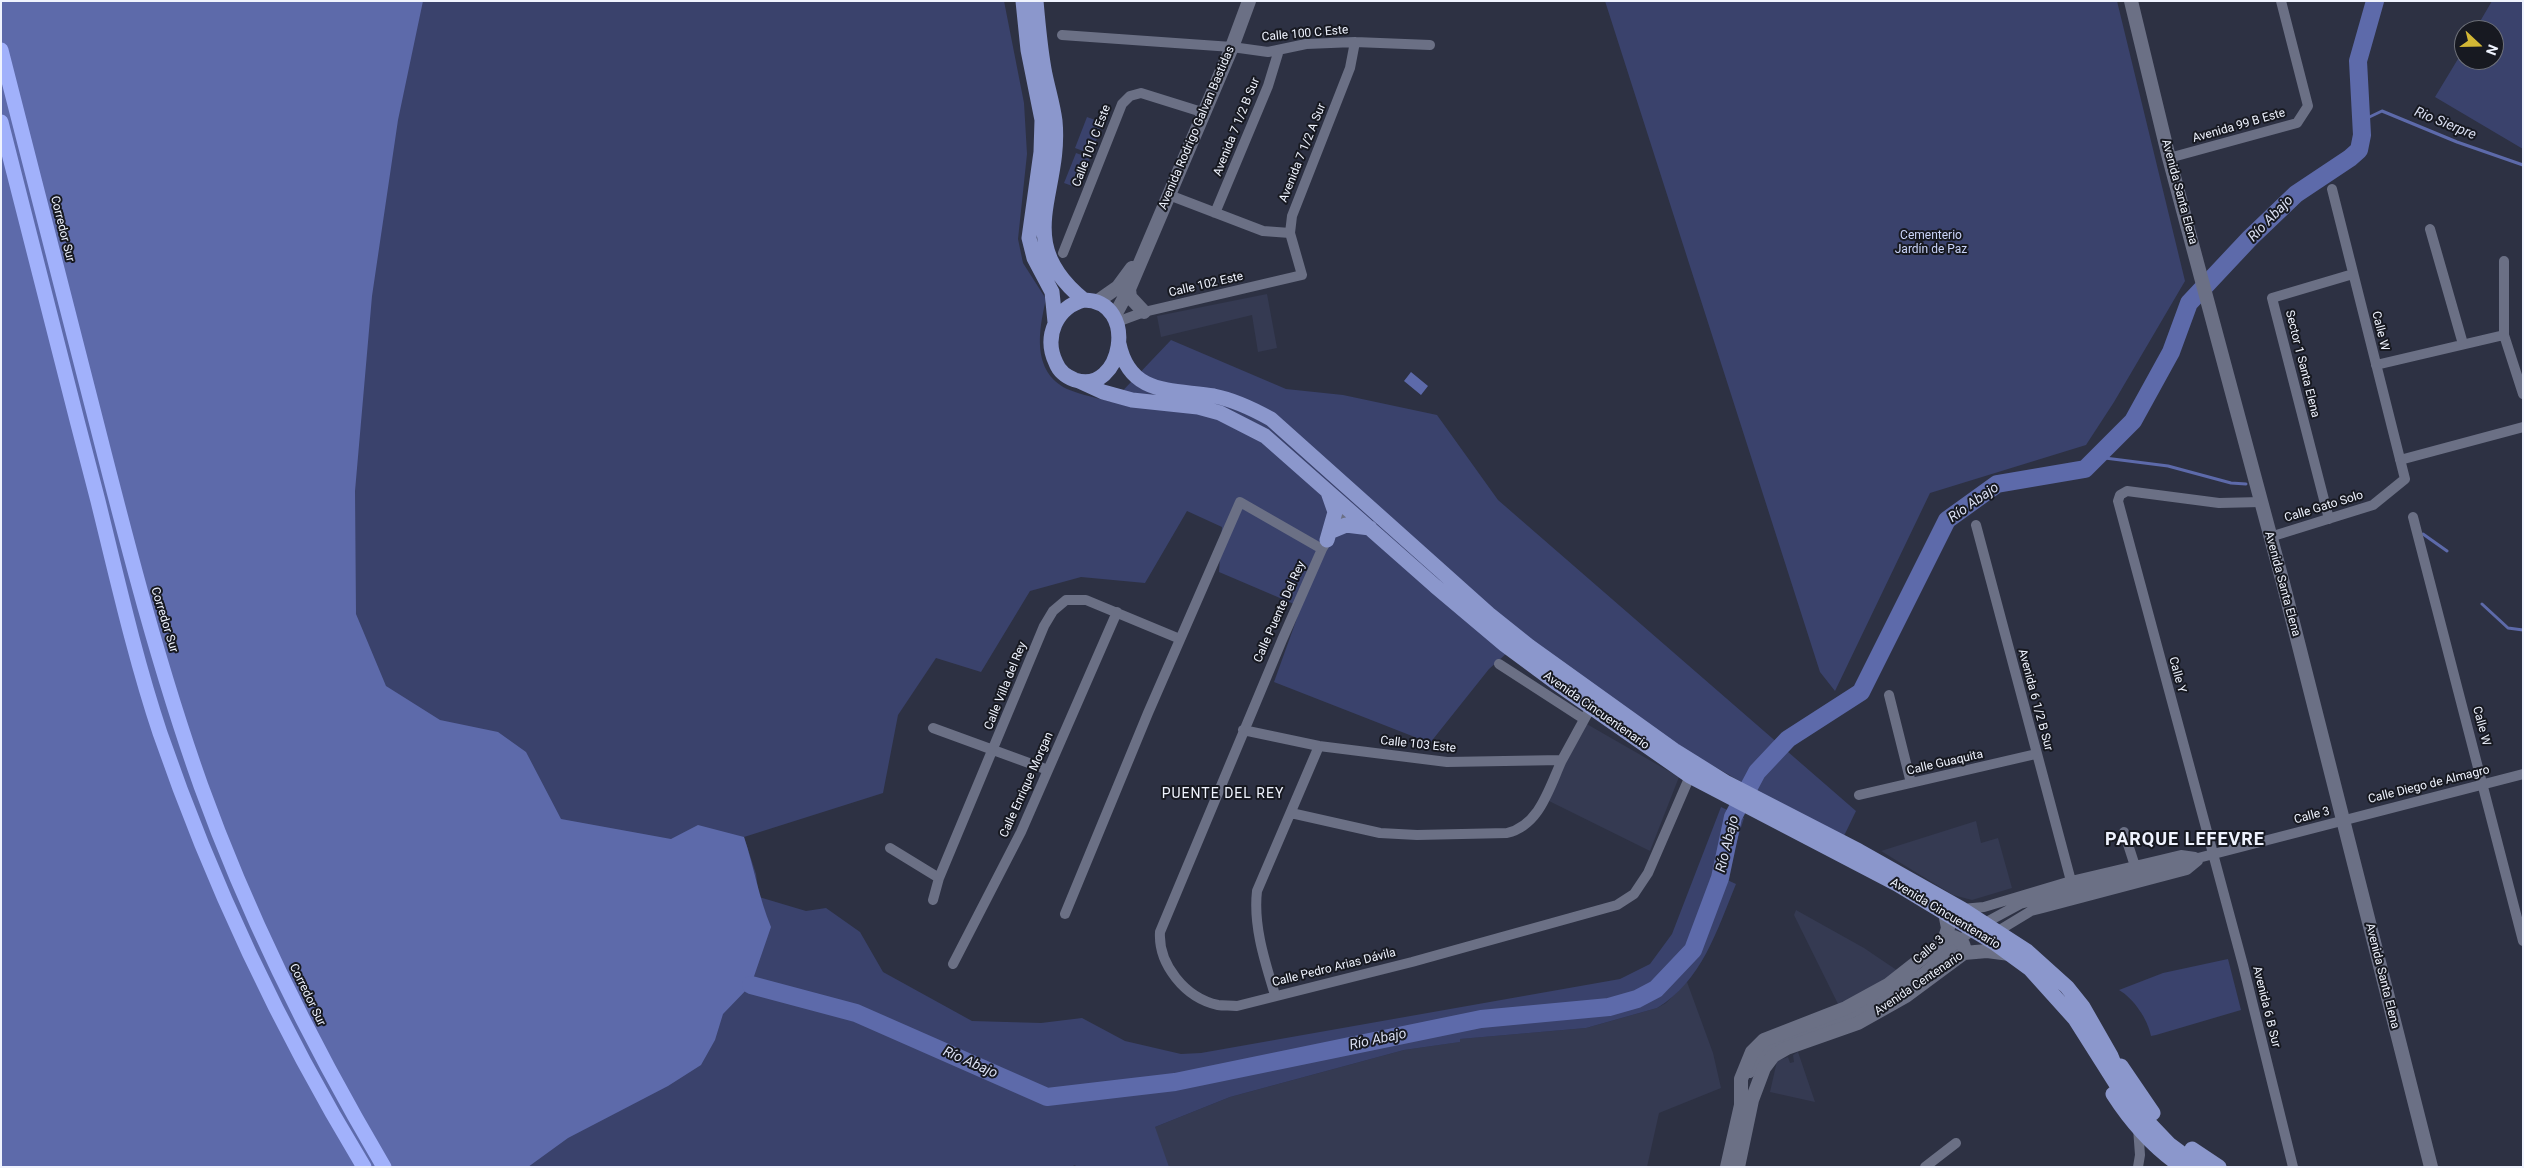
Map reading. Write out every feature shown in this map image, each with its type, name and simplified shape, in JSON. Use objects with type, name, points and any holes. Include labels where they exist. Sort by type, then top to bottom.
[{"type":"highway","name":"Corredor Sur","points":[[1,50],[140,593],[180,726],[226,850],[265,942],[336,1085],[384,1167]]},
{"type":"highway","points":[[1,122],[119,587],[160,731],[208,857],[246,946],[287,1030],[364,1167]]},
{"type":"main road","points":[[1023,1],[1028,50],[1042,120],[1041,152],[1029,238],[1034,258],[1052,292],[1055,322],[1051,343],[1056,364],[1065,375],[1079,382],[1093,381],[1104,375],[1115,360],[1119,344],[1116,320],[1107,307],[1091,300],[1061,278],[1048,253],[1043,237],[1054,154],[1055,121],[1044,70],[1036,1]]},
{"type":"main road","points":[[1055,322],[1065,308],[1091,300]]},
{"type":"main road","name":"Avenida Cincuentenario","points":[[1119,344],[1128,371],[1146,384],[1159,389],[1216,396],[1255,410],[1284,429],[1489,614],[1528,646],[1724,788],[1945,913],[2010,954],[2030,969],[2052,990],[2107,1060],[2167,1128],[2185,1145],[2219,1167]]},
{"type":"main road","name":"Avenida Cincuentenario","points":[[1079,382],[1103,392],[1132,400],[1198,407],[1231,418],[1265,436],[1505,645],[1588,713],[1690,776],[1724,788]]},
{"type":"main road","points":[[1255,410],[1339,488],[1347,508]]},
{"type":"main road","points":[[1327,490],[1335,512],[1328,540]]},
{"type":"main road","points":[[1328,540],[1346,525],[1370,528]]},
{"type":"main road","name":"Avenida Cincuentenario","points":[[1750,803],[1867,856],[1962,909],[1998,931],[2041,962],[2067,987],[2083,1008],[2107,1060],[2115,1068],[2132,1102],[2169,1144],[2200,1167]]},
{"type":"main road","name":"Avenida Cincuentenario","points":[[2107,1060],[2103,1075],[2114,1096],[2138,1127],[2164,1153],[2182,1167]]},
{"type":"street","name":"Avenida Rodrigo Galvan Bastidas","points":[[1116,320],[1205,112],[1249,1]]},
{"type":"street","name":"Avenida Santa Elena","points":[[2131,1],[2169,158],[2217,330],[2432,1167]]},
{"type":"street","name":"Avenida 99 B Este","points":[[2169,158],[2296,123],[2308,106],[2281,1]]},
{"type":"street","name":"Calle 100 C Este","points":[[1062,35],[1232,47],[1268,52],[1306,44],[1355,42],[1430,45]]},
{"type":"street","name":"Avenida 7 1/2 A Sur","points":[[1302,275],[1290,233],[1292,216],[1350,68],[1355,42]]},
{"type":"street","name":"Avenida 7 1/2 B Sur","points":[[1215,213],[1268,86],[1279,50]]},
{"type":"street","name":"Calle 101 C Este","points":[[1063,253],[1122,104],[1130,96],[1141,93],[1205,112]]},
{"type":"street","name":"Calle W","points":[[2332,189],[2405,479]]},
{"type":"street","points":[[1168,195],[1263,231],[1290,233]]},
{"type":"street","points":[[2430,229],[2463,344]]},
{"type":"street","name":"Avenida Rodrigo Galvan Bastidas","points":[[1091,300],[1118,287],[1144,254]]},
{"type":"street","points":[[2504,261],[2504,335],[2523,394]]},
{"type":"street","name":"Sector 1 Santa Elena","points":[[2329,519],[2272,298],[2354,274]]},
{"type":"street","name":"Calle 102 Este","points":[[1116,320],[1302,275]]},
{"type":"street","points":[[1129,288],[1130,298],[1144,312]]},
{"type":"street","points":[[2376,365],[2504,335]]},
{"type":"street","points":[[2400,460],[2523,427]]},
{"type":"street","name":"Calle Gato Solo","points":[[2270,537],[2373,506],[2405,479]]},
{"type":"street","name":"Calle Y","points":[[2213,855],[2118,501],[2120,495],[2127,491],[2219,504],[2261,502]]},
{"type":"street","points":[[1066,914],[1180,639],[1240,502],[1328,540]]},
{"type":"street","name":"Calle Puente Del Rey","points":[[1243,730],[1328,540],[1347,508]]},
{"type":"street","name":"Calle W","points":[[2413,518],[2523,941]]},
{"type":"street","name":"Avenida 6 1/2 B Sur","points":[[1976,525],[2071,881]]},
{"type":"street","name":"Calle Villa del Rey","points":[[933,900],[939,878],[1044,626],[1053,611],[1066,600],[1086,600],[1180,639]]},
{"type":"street","name":"Calle Enrique Morgan","points":[[953,964],[1021,832],[1117,612]]},
{"type":"street","points":[[1291,812],[1380,833],[1417,835],[1506,833],[1518,830],[1534,817],[1588,713],[1498,664]]},
{"type":"street","points":[[1889,695],[1910,783]]},
{"type":"street","points":[[933,728],[1048,770]]},
{"type":"street","name":"Calle 103 Este","points":[[1243,730],[1319,746],[1447,762],[1562,760]]},
{"type":"street","name":"Calle Pedro Arias Dávila","points":[[1243,730],[1160,932],[1161,950],[1176,976],[1189,990],[1218,1005],[1237,1006],[1412,962],[1616,906],[1634,894],[1648,873],[1690,776]]},
{"type":"street","points":[[1275,995],[1255,908],[1261,878],[1319,746]]},
{"type":"street","name":"Calle Guaquita","points":[[1859,795],[2036,754]]},
{"type":"street","name":"Calle Diego de Almagro","points":[[2342,820],[2523,774]]},
{"type":"street","name":"Calle 3","points":[[1741,1105],[1754,1064],[1773,1044],[1852,1014],[1875,1002],[1924,972],[1972,930],[2007,910],[2034,899],[2213,855],[2342,820]]},
{"type":"street","points":[[2124,832],[2135,866]]},
{"type":"street","points":[[890,848],[939,878]]},
{"type":"street","name":"Calle 3","points":[[1962,909],[1984,907],[2071,881],[2181,855],[2201,858]]},
{"type":"street","name":"Avenida 6 B Sur","points":[[2213,855],[2243,965],[2293,1167]]},
{"type":"street","name":"Calle 3","points":[[1998,931],[2031,911],[2186,870],[2201,858]]},
{"type":"street","name":"Avenida Centenario","points":[[1727,1167],[1741,1105],[1739,1089],[1742,1071],[1756,1046],[1764,1040],[1827,1012],[1846,1008],[1888,985],[1944,941],[1948,928],[1945,913]]},
{"type":"street","points":[[1944,941],[1954,937],[1959,939],[1963,943],[1964,953]]},
{"type":"street","name":"Avenida Centenario","points":[[1738,1167],[1752,1100],[1764,1068],[1773,1056],[1787,1048],[1858,1023],[1906,996],[1964,953],[1987,950],[2010,954]]},
{"type":"street","points":[[2138,1127],[2140,1167]]},
{"type":"street","points":[[1925,1167],[1956,1143]]},
{"type":"shaded area","points":[[1,1],[423,1],[398,120],[372,296],[355,491],[356,614],[386,686],[440,720],[498,732],[526,752],[561,819],[671,839],[698,825],[744,837],[771,927],[751,985],[723,1014],[715,1040],[701,1065],[668,1086],[568,1138],[528,1167],[1,1167]]},
{"type":"shaded area","points":[[1267,294],[1277,348],[1258,352],[1252,315],[1161,337],[1157,316]]},
{"type":"shaded area","points":[[1411,372],[1428,386],[1421,395],[1404,381]]},
{"type":"shaded area","points":[[1585,723],[1679,777],[1650,851],[1547,800]]},
{"type":"shaded area","points":[[1976,821],[1981,843],[1998,838],[2012,888],[1972,900],[1953,895],[1881,851]]},
{"type":"shaded area","points":[[1796,910],[1864,948],[1898,971],[1866,991],[1838,1004],[1794,915]]},
{"type":"shaded area","points":[[1687,982],[1713,1053],[1721,1088],[1659,1113],[1647,1167],[1071,1167],[1155,1127],[1230,1097],[1404,1050],[1459,1042],[1459,1039],[1586,1028],[1657,1008],[1666,1003]]},
{"type":"shaded area","points":[[1798,1052],[1815,1102],[1770,1092],[1777,1061],[1788,1057],[1790,1063],[1794,1062],[1793,1055]]},
{"type":"green space","points":[[1,1],[1004,1],[1024,103],[1027,154],[1018,239],[1023,263],[1046,299],[1041,324],[1040,349],[1048,372],[1055,381],[1072,391],[1112,402],[1171,340],[1286,389],[1343,395],[1437,415],[1498,500],[1856,811],[1842,840],[1691,753],[1598,691],[1525,637],[1489,669],[1430,743],[1274,682],[1301,607],[1219,572],[1222,527],[1187,511],[1145,583],[1081,577],[1030,591],[981,672],[936,658],[898,715],[883,793],[744,837],[756,874],[759,897],[806,911],[826,908],[860,932],[883,972],[972,1021],[1041,1023],[1082,1018],[1125,1041],[1181,1054],[1201,1053],[1620,979],[1650,964],[1672,934],[1721,807],[1744,818],[1725,879],[1736,884],[1715,936],[1697,969],[1686,984],[1673,997],[1657,1008],[1586,1028],[1460,1039],[1460,1042],[1404,1050],[1230,1097],[1155,1127],[1169,1167],[1077,1167],[1075,1165],[1071,1167],[1,1167],[508,988]]},
{"type":"green space","name":"Cementerio Jardín de Paz","points":[[1605,1],[2117,1],[2185,281],[2114,402],[2086,445],[1930,493],[1835,691],[1820,672]]},
{"type":"green space","points":[[2492,1],[2523,1],[2523,149],[2435,97],[2454,66],[2454,70],[2504,70],[2504,20],[2481,20]]},
{"type":"green space","points":[[1087,117],[1103,123],[1091,154],[1075,148]]},
{"type":"green space","points":[[1076,153],[1090,158],[1078,188],[1064,183]]},
{"type":"green space","points":[[2228,959],[2241,1010],[2156,1035],[2151,1036],[2147,1023],[2139,1010],[2119,990],[2163,973]]},
{"type":"waterway","name":"Río Abajo","points":[[751,985],[856,1013],[1047,1097],[1175,1082],[1481,1019],[1609,1007],[1637,999],[1656,989],[1693,950],[1720,878],[1733,817],[1757,772],[1788,739],[1861,692],[1947,520],[1997,484],[2085,469],[2133,421],[2171,352],[2189,303],[2250,238],[2296,194],[2359,150],[2362,135],[2358,61],[2375,1]]},
{"type":"waterway","name":"Rio Sierpre","points":[[2361,121],[2382,111],[2457,142],[2523,165]]},
{"type":"waterway","points":[[2097,457],[2168,466],[2231,483],[2246,484]]},
{"type":"waterway","points":[[2423,534],[2447,551]]},
{"type":"waterway","points":[[2482,604],[2508,628],[2523,630]]},
{"type":"district","name":"PUENTE DEL REY","points":[[1223,794]]},
{"type":"district","name":"PARQUE LEFEVRE","points":[[2185,840]]}]
